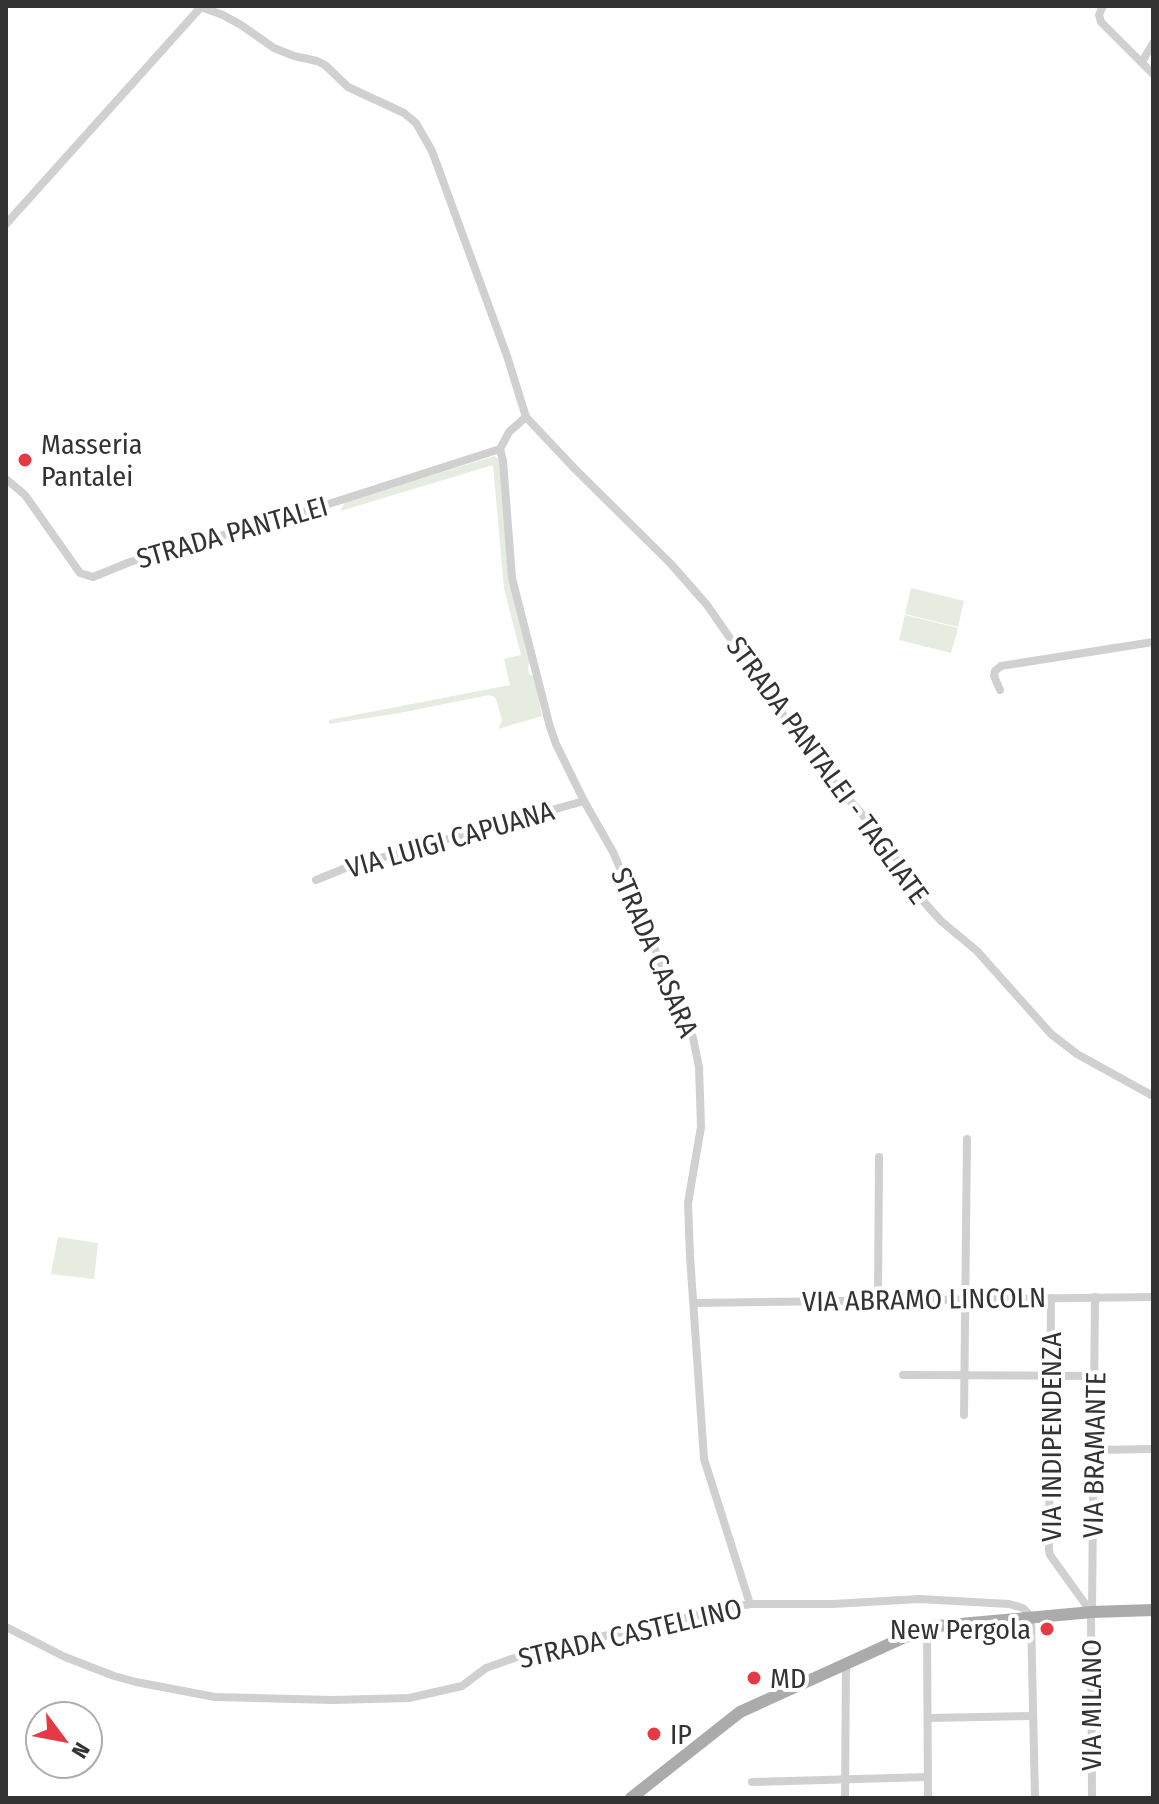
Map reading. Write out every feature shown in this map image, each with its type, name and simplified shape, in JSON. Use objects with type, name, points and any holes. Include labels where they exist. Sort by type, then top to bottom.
[{"type":"main road","points":[[631,1798],[740,1712],[927,1627],[1091,1612],[1153,1610]]},
{"type":"street","points":[[6,224],[200,6],[223,15],[274,48],[325,65],[348,87],[404,113],[416,123],[432,151],[507,356],[526,417],[509,432],[500,449]]},
{"type":"street","points":[[1103,6],[1099,15],[1101,22],[1153,74]]},
{"type":"street","points":[[1142,62],[1153,43]]},
{"type":"street","name":"STRADA PANTALEI - TAGLIATE","points":[[526,417],[671,564],[707,605],[816,762],[882,837],[924,902],[941,921],[977,951],[1051,1034],[1077,1054],[1153,1096]]},
{"type":"street","name":"STRADA PANTALEI","points":[[6,479],[25,495],[80,573],[93,577],[130,562],[313,509],[500,449]]},
{"type":"street","name":"STRADA CASARA","points":[[500,449],[512,578],[547,719],[584,801],[613,852],[693,1038],[699,1067],[701,1103],[698,1148],[688,1203],[704,1459],[750,1604]]},
{"type":"street","points":[[1000,690],[994,676],[1001,666],[1153,642]]},
{"type":"street","name":"VIA LUIGI CAPUANA","points":[[316,880],[348,867],[584,801]]},
{"type":"street","points":[[964,1415],[967,1139]]},
{"type":"street","points":[[878,1300],[879,1157]]},
{"type":"street","name":"VIA BRAMANTE","points":[[1091,1612],[1095,1297]]},
{"type":"street","name":"VIA ABRAMO LINCOLN","points":[[694,1303],[1153,1297]]},
{"type":"street","name":"VIA INDIPENDENZA","points":[[1051,1298],[1049,1553],[1091,1612]]},
{"type":"street","points":[[903,1375],[1095,1376]]},
{"type":"street","points":[[1095,1450],[1153,1449]]},
{"type":"street","name":"STRADA CASTELLINO","points":[[6,1627],[65,1657],[136,1682],[215,1697],[333,1700],[409,1698],[462,1686],[486,1668],[531,1652],[750,1604],[833,1604],[919,1599],[1009,1604],[1023,1608],[1031,1617]]},
{"type":"street","name":"VIA MILANO","points":[[1091,1612],[1092,1798]]},
{"type":"street","points":[[1031,1617],[1035,1798]]},
{"type":"street","points":[[927,1627],[928,1798]]},
{"type":"street","points":[[845,1798],[846,1662]]},
{"type":"street","points":[[928,1718],[1033,1716]]},
{"type":"street","points":[[752,1782],[928,1777]]},
{"type":"shaded area","points":[[495,456],[499,460],[510,580],[530,662],[529,674],[534,676],[542,716],[498,729],[502,720],[496,699],[489,695],[329,724],[329,720],[510,685],[504,659],[521,655],[504,588],[493,465],[340,511],[346,501]]},
{"type":"shaded area","points":[[911,588],[964,601],[958,627],[905,614]]},
{"type":"shaded area","points":[[905,615],[958,628],[951,653],[899,640]]},
{"type":"shaded area","points":[[58,1237],[98,1243],[94,1279],[51,1274]]},
{"type":"place","name":"Masseria Pantalei","points":[[25,460]]},
{"type":"place","name":"New Pergola","points":[[1047,1629]]},
{"type":"place","name":"MD","points":[[754,1678]]},
{"type":"place","name":"IP","points":[[654,1734]]}]
